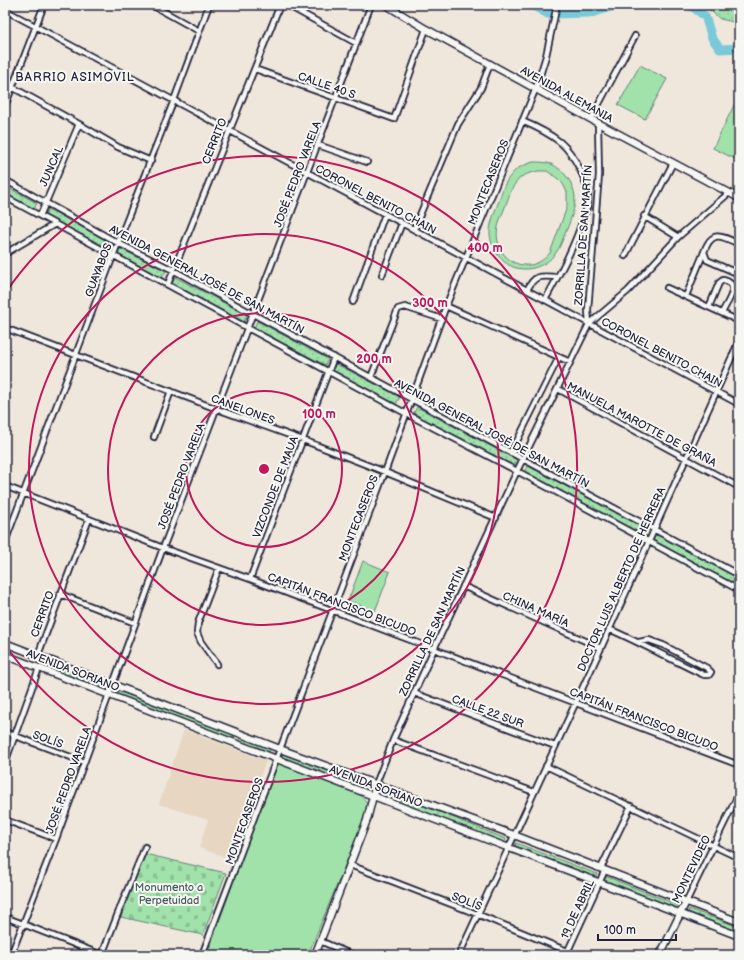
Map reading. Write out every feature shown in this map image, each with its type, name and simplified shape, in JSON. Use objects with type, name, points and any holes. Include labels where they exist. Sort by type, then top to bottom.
[{"type":"street","points":[[5,104],[44,5]]},
{"type":"street","points":[[152,5],[199,31]]},
{"type":"street","name":"GUAYABOS","points":[[5,542],[209,5]]},
{"type":"street","name":"CERRITO","points":[[168,284],[280,5]]},
{"type":"street","points":[[287,5],[356,43]]},
{"type":"street","name":"JOSÉ PEDRO VARELA","points":[[11,955],[56,839],[108,694],[163,548],[371,5]]},
{"type":"street","name":"AVENIDA ALEMANIA","points":[[386,5],[490,64],[739,198]]},
{"type":"street","name":"MONTECASEROS","points":[[202,955],[407,414],[446,306],[536,88],[546,56],[557,5]]},
{"type":"street","name":"CORONEL BENITO CHAIN","points":[[5,10],[739,404]]},
{"type":"street","name":"CALLE 40 S","points":[[254,69],[394,119],[426,29]]},
{"type":"street","points":[[591,119],[635,36]]},
{"type":"street","points":[[414,229],[458,124],[480,88],[490,64]]},
{"type":"street","points":[[12,87],[118,147],[150,162]]},
{"type":"street","points":[[522,121],[560,142],[578,165],[586,183],[588,201],[580,227],[545,300]]},
{"type":"street","name":"ZORRILLA DE SAN MARTÍN","points":[[589,324],[588,310],[599,175],[598,123]]},
{"type":"street","name":"JUNCAL","points":[[40,216],[79,124]]},
{"type":"street","points":[[318,145],[367,162]]},
{"type":"street","points":[[625,256],[644,216],[673,163]]},
{"type":"street","name":"AVENIDA GENERAL JOSÉ DE SAN MARTÍN","points":[[5,180],[118,243],[174,270],[739,576]]},
{"type":"street","name":"ZORRILLA DE SAN MARTÍN","points":[[315,955],[367,820],[376,784],[393,740],[517,471],[589,324],[628,291],[678,237],[729,193]]},
{"type":"street","name":"AVENIDA GENERAL JOSÉ DE SAN MARTÍN","points":[[5,197],[407,414],[739,590]]},
{"type":"street","points":[[353,302],[385,214]]},
{"type":"street","points":[[644,216],[678,237]]},
{"type":"street","points":[[382,275],[402,223]]},
{"type":"street","points":[[6,254],[55,224]]},
{"type":"street","points":[[686,296],[710,240],[717,236],[723,236],[739,244]]},
{"type":"street","points":[[704,252],[707,260],[739,274]]},
{"type":"street","points":[[527,290],[536,277],[557,277]]},
{"type":"street","points":[[709,307],[719,283],[722,280],[728,281],[733,290],[722,313]]},
{"type":"street","points":[[667,288],[739,321]]},
{"type":"street","points":[[371,377],[398,309],[405,306],[442,319]]},
{"type":"street","points":[[446,306],[570,362]]},
{"type":"street","name":"CANELONES","points":[[5,328],[217,409],[303,440],[496,518]]},
{"type":"street","name":"DOCTOR LUIS ALBERTO DE HERRERA","points":[[459,955],[739,341]]},
{"type":"street","name":"VIZCONDE DE MAUA","points":[[250,579],[334,357]]},
{"type":"street","points":[[511,453],[559,357]]},
{"type":"street","name":"MANUELA MAROTTE DE GRAÑA","points":[[558,389],[739,487]]},
{"type":"street","points":[[154,437],[171,391]]},
{"type":"street","name":"CAPITÁN FRANCISCO BICUDO","points":[[5,486],[163,548],[250,579],[739,765]]},
{"type":"street","name":"CERRITO","points":[[5,763],[39,668],[38,655],[89,519]]},
{"type":"street","points":[[218,664],[201,642],[197,633],[198,623],[219,568]]},
{"type":"street","name":"CHINA MARÍA","points":[[463,586],[600,648]]},
{"type":"street","points":[[60,594],[135,623]]},
{"type":"street","points":[[608,629],[638,642],[704,675],[709,675],[711,672],[708,668],[663,645],[649,640],[638,642]]},
{"type":"street","name":"AVENIDA SORIANO","points":[[5,643],[280,749],[514,835],[739,922]]},
{"type":"street","name":"AVENIDA SORIANO","points":[[5,655],[739,936]]},
{"type":"street","name":"CALLE 22 SUR","points":[[414,693],[555,746]]},
{"type":"street","name":"SOLÍS","points":[[5,732],[84,762]]},
{"type":"street","points":[[238,743],[241,734]]},
{"type":"street","points":[[393,740],[534,792]]},
{"type":"street","points":[[546,766],[739,858]]},
{"type":"street","name":"MONTEVIDEO","points":[[660,955],[739,793]]},
{"type":"street","name":"19 DE ABRIL","points":[[567,953],[631,806]]},
{"type":"street","points":[[5,820],[56,839]]},
{"type":"street","points":[[5,917],[102,955],[145,847]]},
{"type":"street","name":"SOLÍS","points":[[350,865],[477,914],[567,953],[577,955]]},
{"type":"street","points":[[320,941],[353,955]]},
{"type":"shaded area","points":[[184,730],[266,761],[229,858],[199,848],[208,820],[159,804]]},
{"type":"green space","points":[[704,5],[738,5],[734,22],[720,19]]},
{"type":"green space","points":[[640,65],[667,79],[645,119],[618,105]]},
{"type":"green space","points":[[739,95],[739,161],[713,148]]},
{"type":"green space","points":[[533,162],[551,164],[560,169],[573,187],[575,201],[568,225],[555,254],[551,259],[540,266],[522,269],[515,268],[504,262],[493,247],[490,230],[507,180],[521,166]],"holes":[[[547,171],[563,184],[567,192],[567,207],[550,253],[542,261],[535,264],[517,264],[506,257],[499,246],[497,233],[499,222],[516,182],[523,176],[530,173]]]},
{"type":"green space","points":[[5,186],[37,203],[34,210],[5,195]]},
{"type":"green space","points":[[48,209],[111,243],[108,249],[44,216]]},
{"type":"green space","points":[[121,249],[166,271],[162,278],[117,255]]},
{"type":"green space","points":[[175,277],[247,315],[244,322],[172,284]]},
{"type":"green space","points":[[257,321],[328,359],[325,365],[254,328]]},
{"type":"green space","points":[[336,364],[400,397],[396,404],[332,370]]},
{"type":"green space","points":[[417,407],[517,460],[513,467],[413,414]]},
{"type":"green space","points":[[528,466],[648,530],[645,537],[524,473]]},
{"type":"green space","points":[[656,534],[739,578],[736,586],[652,541]]},
{"type":"green space","points":[[363,561],[390,572],[375,611],[348,601]]},
{"type":"green space","points":[[45,663],[105,686],[104,690],[43,667]]},
{"type":"green space","points":[[115,690],[235,735],[234,739],[114,694]]},
{"type":"green space","points":[[241,737],[270,749],[268,753],[239,741]]},
{"type":"green space","points":[[283,754],[364,785],[363,789],[282,758]]},
{"type":"green space","points":[[279,763],[361,794],[367,804],[367,812],[308,955],[207,955],[276,764]]},
{"type":"green space","points":[[383,794],[417,803],[506,839],[504,844],[383,796]]},
{"type":"green space","points":[[516,843],[597,874],[595,878],[515,847]]},
{"type":"green space","name":"Monumento a Perpetuidad","points":[[145,854],[226,873],[203,935],[121,917]]},
{"type":"green space","points":[[605,876],[678,905],[676,909],[603,881]]},
{"type":"green space","points":[[689,909],[739,927],[739,932],[688,912]]},
{"type":"waterway","points":[[532,5],[548,14],[592,13],[617,5]]},
{"type":"waterway","points":[[690,5],[705,16],[712,38],[720,49],[739,48]]},
{"type":"district","name":"BARRIO ASIMOVIL","points":[[75,77]]}]
